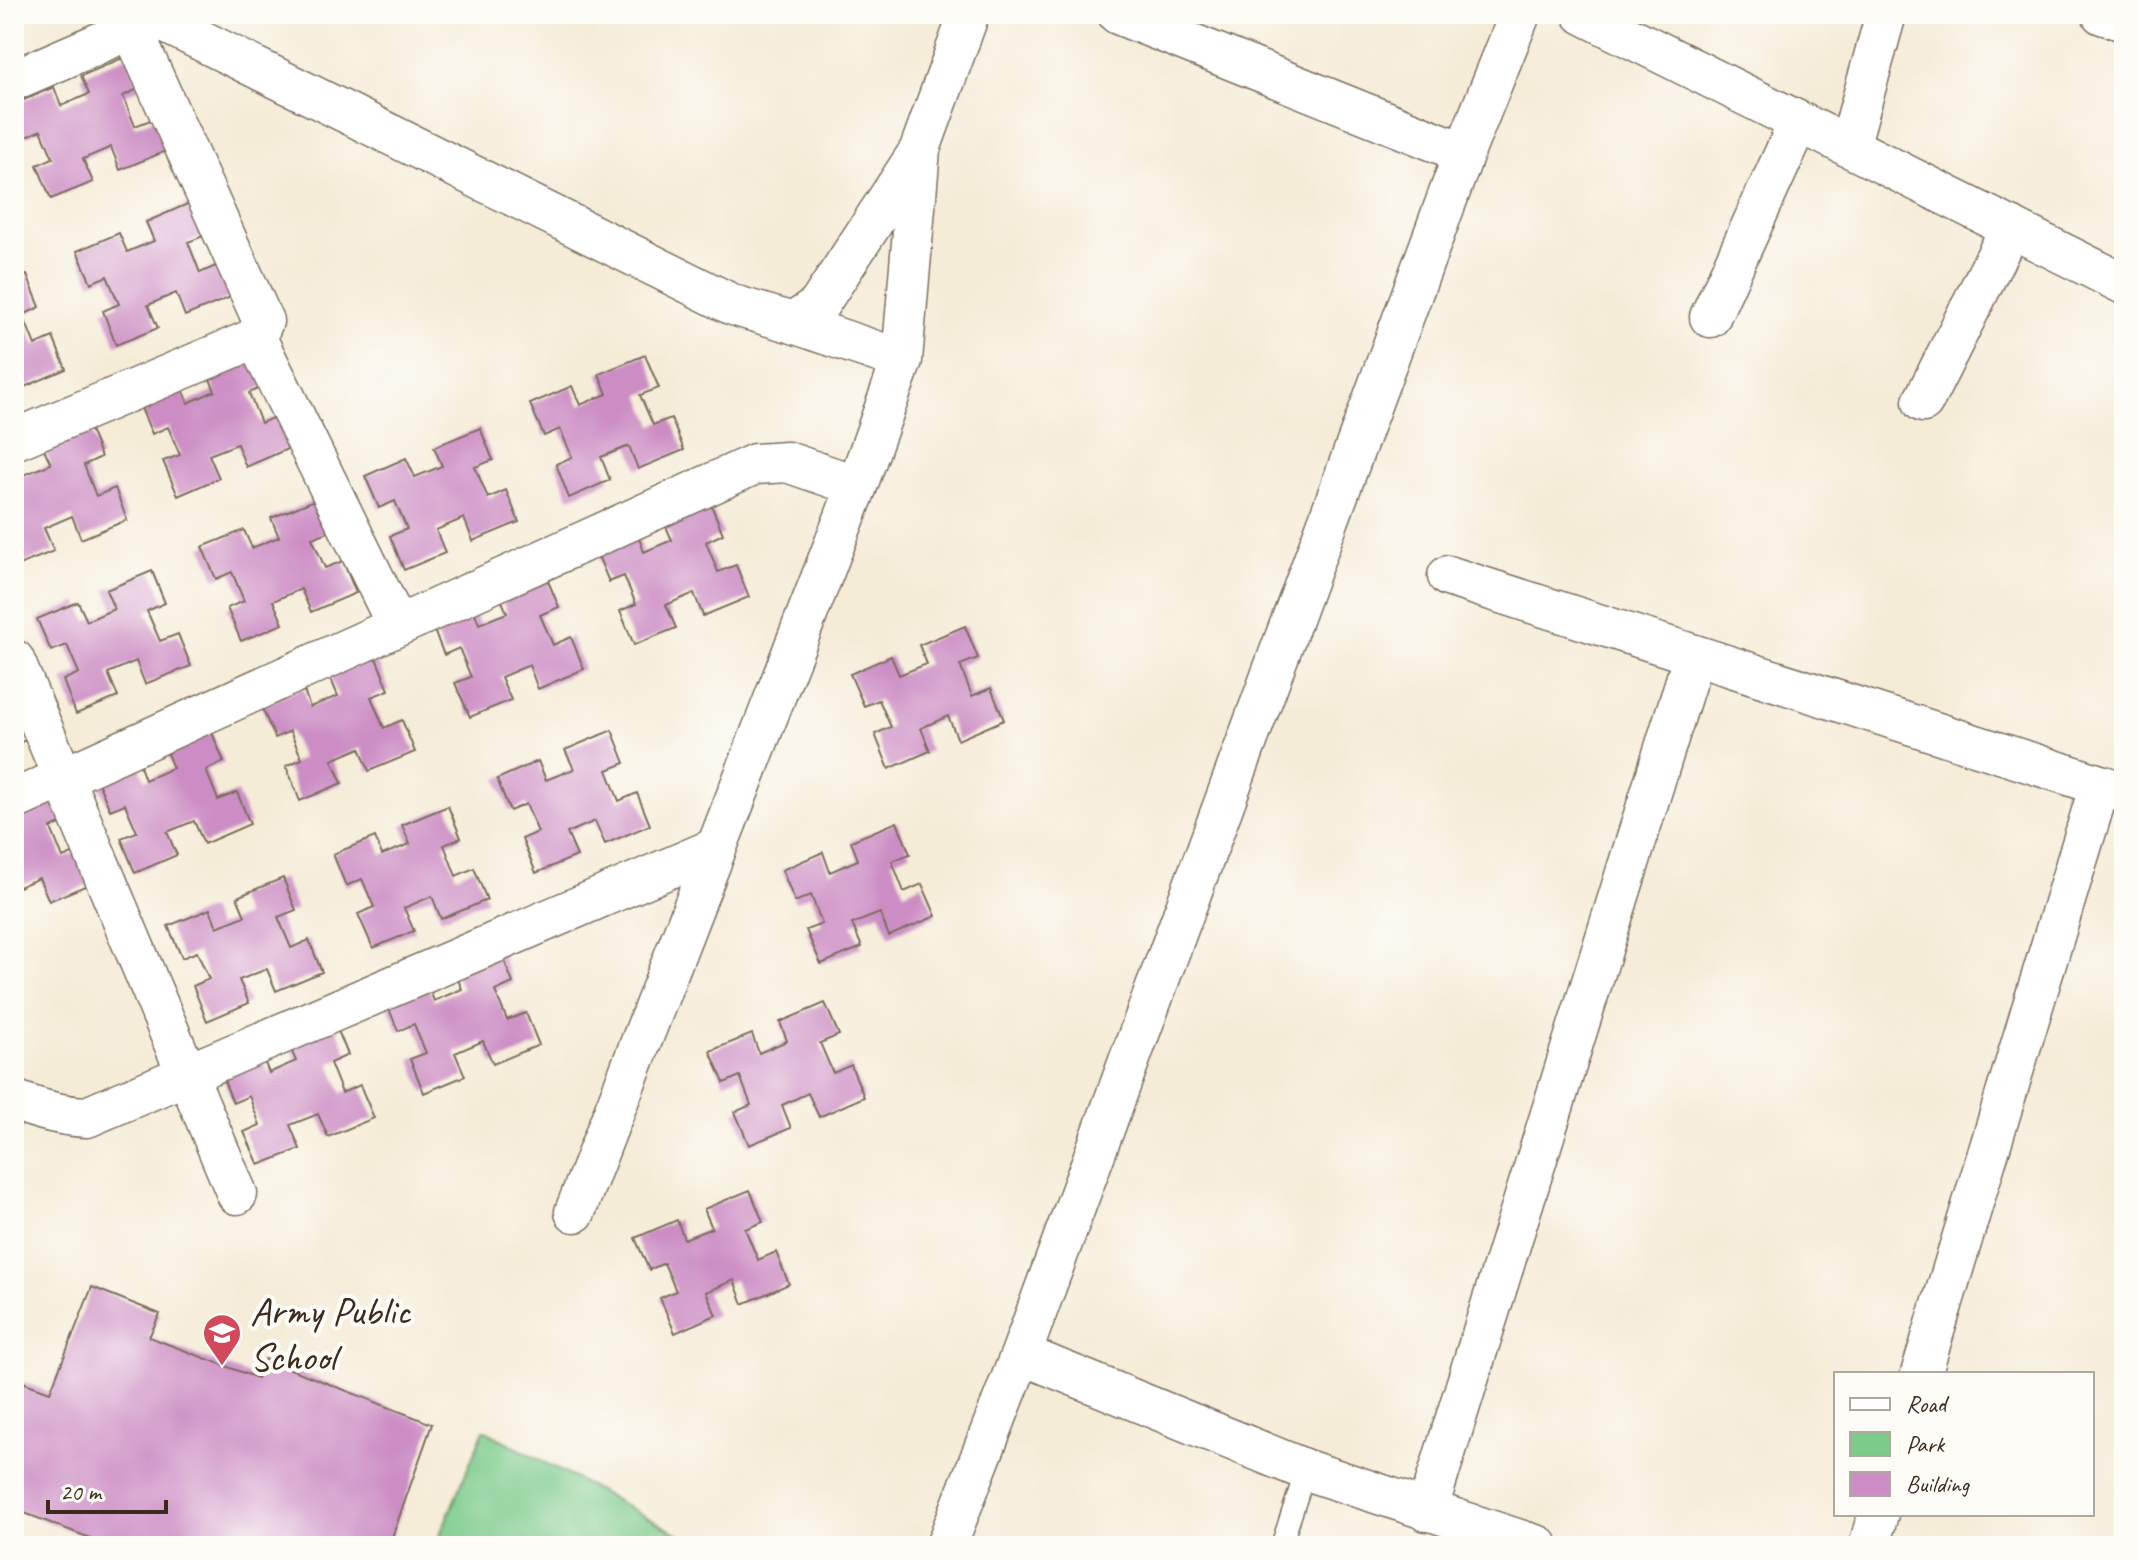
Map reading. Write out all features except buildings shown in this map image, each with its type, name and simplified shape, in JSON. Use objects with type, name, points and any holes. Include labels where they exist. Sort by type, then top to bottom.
[{"type":"street","points":[[793,323],[818,306],[920,149],[969,14]]},
{"type":"street","points":[[1118,14],[1464,153]]},
{"type":"street","points":[[946,1546],[1021,1354],[1464,153],[1520,14]]},
{"type":"street","points":[[1583,14],[2124,284]]},
{"type":"street","points":[[1849,147],[1886,14]]},
{"type":"street","points":[[2102,14],[2124,21]]},
{"type":"street","points":[[146,20],[733,305],[902,360]]},
{"type":"street","points":[[14,80],[146,20]]},
{"type":"street","points":[[14,440],[256,338],[263,321],[146,20]]},
{"type":"street","points":[[1710,317],[1799,122]]},
{"type":"street","points":[[575,1212],[857,486],[902,360],[920,149]]},
{"type":"street","points":[[1923,402],[2011,227]]},
{"type":"street","points":[[256,338],[397,625]]},
{"type":"street","points":[[14,800],[755,464],[787,462],[857,486]]},
{"type":"street","points":[[1448,576],[2112,788],[1922,1372]]},
{"type":"street","points":[[1427,1511],[1694,655]]},
{"type":"street","points":[[14,660],[237,1194]]},
{"type":"street","points":[[14,1100],[64,1116],[87,1117],[716,848]]},
{"type":"street","points":[[1021,1354],[1306,1470],[1538,1546]]},
{"type":"street","points":[[1869,1546],[1877,1516]]},
{"type":"lane","points":[[1281,1546],[1306,1470]]},
{"type":"green space","points":[[484,1430],[701,1546],[435,1546]]},
{"type":"place","name":"Army Public School","points":[[222,1367]]}]
